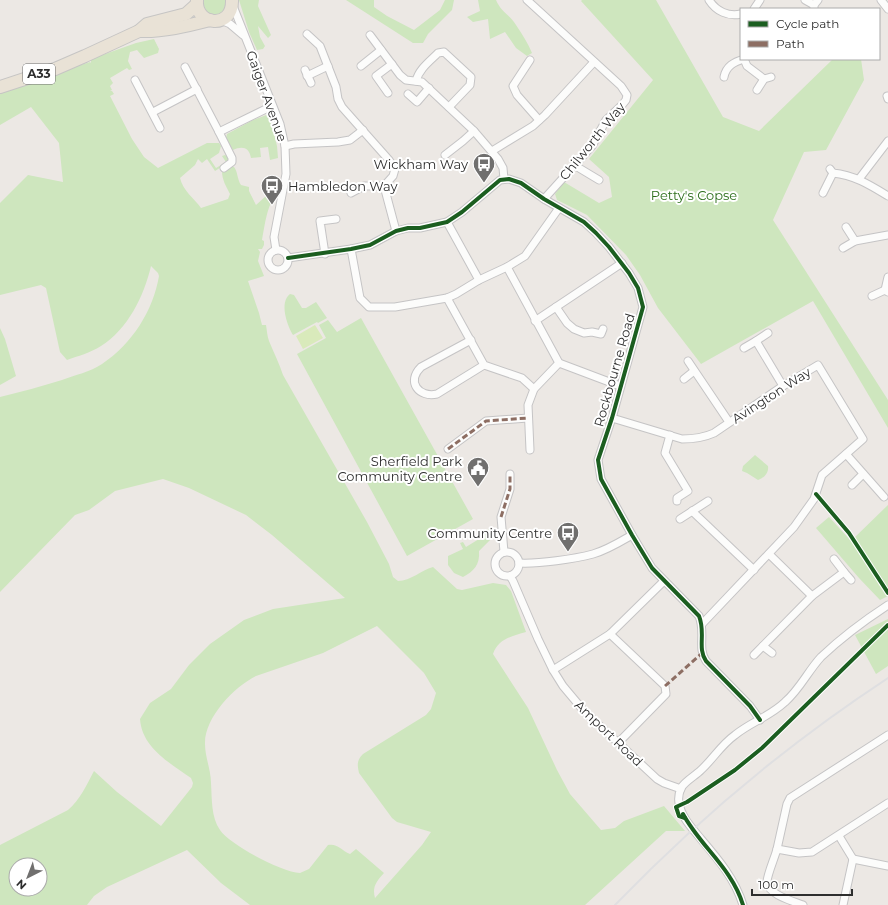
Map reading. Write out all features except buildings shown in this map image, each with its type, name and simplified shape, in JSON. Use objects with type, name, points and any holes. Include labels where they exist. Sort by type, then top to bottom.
[{"type":"highway","points":[[197,2],[200,14],[216,20],[230,14],[232,2]]},
{"type":"highway","name":"A33","points":[[0,87],[55,69],[139,32],[147,24],[186,14],[197,2]]},
{"type":"highway","name":"A33","points":[[139,32],[152,32],[216,20]]},
{"type":"street","name":"Chilworth Way","points":[[528,0],[625,90],[627,95],[622,105],[606,120],[592,146],[544,199]]},
{"type":"street","points":[[709,0],[719,10],[735,16],[740,14]]},
{"type":"street","points":[[805,0],[815,5]]},
{"type":"street","points":[[881,0],[888,9]]},
{"type":"street","name":"Gaiger Avenue","points":[[232,2],[244,36],[280,124],[285,146],[284,185],[274,237],[276,250]]},
{"type":"street","name":"Gaiger Avenue","points":[[216,20],[230,24],[244,36]]},
{"type":"street","points":[[307,34],[320,46],[336,87],[339,102],[395,169],[393,176],[384,186],[364,186],[351,192]]},
{"type":"street","points":[[288,258],[351,250],[370,245],[396,231],[408,228],[420,228],[447,222],[462,212],[500,180],[504,179],[503,168],[492,151],[474,131],[422,82],[406,80],[400,75],[370,35]]},
{"type":"street","points":[[361,66],[380,50]]},
{"type":"street","points":[[416,81],[418,74],[438,53],[444,52],[471,77],[470,85],[449,107]]},
{"type":"street","points":[[530,60],[512,86],[517,95],[539,120]]},
{"type":"street","points":[[724,77],[727,69],[732,63],[741,60]]},
{"type":"street","points":[[744,60],[747,66],[768,78],[756,90]]},
{"type":"street","points":[[492,151],[516,137],[539,120],[572,88],[594,62]]},
{"type":"street","points":[[388,93],[376,76],[392,64]]},
{"type":"street","points":[[311,83],[306,73],[328,66]]},
{"type":"street","points":[[185,67],[232,158],[232,162],[224,168]]},
{"type":"street","points":[[135,80],[160,128]]},
{"type":"street","points":[[408,94],[417,102],[429,88]]},
{"type":"street","points":[[153,112],[197,89]]},
{"type":"street","points":[[219,132],[272,106]]},
{"type":"street","points":[[285,146],[350,140],[363,130]]},
{"type":"street","points":[[445,155],[464,141],[474,131]]},
{"type":"street","points":[[859,179],[888,141]]},
{"type":"street","points":[[574,165],[599,180]]},
{"type":"street","points":[[823,193],[832,171],[859,179],[888,196]]},
{"type":"street","name":"Rockbourne Road","points":[[504,179],[511,179],[521,182],[544,199],[584,222],[609,247],[622,263],[638,288],[643,307],[612,418],[598,460],[601,479],[652,568],[698,616],[702,624]]},
{"type":"street","points":[[384,186],[396,231]]},
{"type":"street","points":[[351,250],[360,298],[369,307],[395,307],[447,298],[525,256],[559,208]]},
{"type":"street","points":[[325,254],[320,221],[336,219]]},
{"type":"street","points":[[447,222],[479,280]]},
{"type":"street","points":[[846,227],[855,241]]},
{"type":"street","points":[[843,248],[855,241],[888,235]]},
{"type":"street","points":[[276,250],[282,251],[288,258],[287,265],[282,270],[276,270],[268,264],[268,257],[276,250]]},
{"type":"street","points":[[535,321],[622,263]]},
{"type":"street","points":[[507,267],[559,363],[620,386]]},
{"type":"street","points":[[872,296],[887,291],[888,277]]},
{"type":"street","points":[[447,298],[484,365],[522,378],[534,389]]},
{"type":"street","points":[[556,307],[574,330],[584,333],[592,332],[601,334],[603,329]]},
{"type":"street","points":[[744,348],[768,333]]},
{"type":"street","points":[[471,340],[421,368],[416,374],[415,385],[425,394],[437,394],[484,365]]},
{"type":"street","points":[[756,341],[783,386]]},
{"type":"street","points":[[688,361],[729,422]]},
{"type":"street","points":[[530,450],[528,405],[534,389],[559,363]]},
{"type":"street","name":"Avington Way","points":[[612,418],[682,439],[704,438],[818,365],[863,439],[822,475],[814,499],[794,527],[702,624]]},
{"type":"street","points":[[684,378],[694,371]]},
{"type":"street","points":[[448,449],[486,420],[528,418]]},
{"type":"street","points":[[670,435],[665,453],[688,491],[677,498],[677,501]]},
{"type":"street","points":[[846,454],[884,498]]},
{"type":"street","points":[[504,552],[501,517],[510,488],[510,474]]},
{"type":"street","points":[[852,484],[863,474]]},
{"type":"street","points":[[680,519],[708,501]]},
{"type":"street","points":[[692,511],[754,570]]},
{"type":"street","points":[[519,563],[530,563],[594,554],[618,544],[632,535]]},
{"type":"street","points":[[504,552],[513,554],[519,563],[516,572],[510,576],[502,575],[498,572],[495,566],[496,558],[504,552]]},
{"type":"street","points":[[769,554],[812,596]]},
{"type":"street","points":[[834,559],[851,580]]},
{"type":"street","points":[[754,654],[812,596],[844,572]]},
{"type":"street","name":"Amport Road","points":[[510,576],[538,639],[553,670],[563,686],[584,711],[657,779],[681,789]]},
{"type":"street","points":[[553,670],[610,634],[664,581]]},
{"type":"street","points":[[742,905],[735,884],[688,823],[678,802],[681,789],[686,782],[701,770],[734,735],[775,711],[790,698],[822,657],[888,605]]},
{"type":"street","points":[[702,624],[702,654],[706,661],[750,706],[760,720]]},
{"type":"street","points":[[610,634],[665,686],[666,694],[618,743]]},
{"type":"street","points":[[763,646],[772,653]]},
{"type":"street","points":[[803,905],[778,895],[770,890],[767,883],[777,849],[787,804],[790,798],[888,735]]},
{"type":"street","points":[[777,849],[799,853],[812,852],[888,803]]},
{"type":"street","points":[[839,836],[853,859],[843,905]]},
{"type":"street","points":[[853,859],[888,866]]},
{"type":"green space","points":[[202,0],[227,0],[228,3],[223,13],[215,16],[205,12]]},
{"type":"green space","points":[[239,0],[259,0],[258,6],[271,35],[268,38],[258,26],[260,37],[265,46],[263,49],[257,50],[249,32]]},
{"type":"green space","points":[[346,0],[374,0],[374,7],[387,16],[414,30],[440,10],[445,0],[454,0],[452,10],[428,34],[423,43],[413,43]]},
{"type":"green space","points":[[478,0],[496,0],[500,8],[516,25],[532,53],[527,56],[516,48],[505,32],[490,39],[488,19],[473,22],[467,17],[480,11]]},
{"type":"green space","name":"Petty's Copse","points":[[656,0],[723,117],[759,131],[832,60],[861,60],[864,80],[826,150],[804,152],[773,220],[888,400],[888,428],[813,301],[701,364],[658,308],[640,275],[626,255],[587,215],[557,200],[555,194],[564,182],[599,203],[612,197],[609,177],[589,159],[653,80],[581,1]]},
{"type":"green space","points":[[154,39],[159,49],[158,53],[144,58],[137,50],[130,52],[128,61],[132,69],[129,70],[127,68],[110,78],[113,83],[110,86],[112,90],[110,91],[114,94],[110,96],[132,139],[144,157],[158,168],[207,143],[219,143],[221,146],[219,153],[210,159],[216,168],[226,162],[222,156],[225,155],[228,157],[229,161],[226,164],[215,171],[207,159],[202,163],[198,159],[195,165],[180,178],[186,191],[201,208],[228,199],[230,194],[223,180],[222,171],[231,166],[234,167],[241,185],[249,187],[249,191],[256,205],[266,196],[274,199],[269,207],[266,218],[262,240],[264,241],[264,245],[262,249],[258,249],[260,252],[258,261],[264,276],[248,281],[262,325],[266,325],[268,339],[283,375],[367,522],[389,564],[393,577],[398,581],[403,581],[433,567],[457,589],[462,590],[493,583],[506,585],[511,591],[526,632],[506,639],[498,645],[493,654],[528,708],[570,794],[601,830],[615,828],[624,821],[664,806],[685,831],[666,831],[585,905],[250,905],[221,883],[187,850],[107,887],[94,896],[87,905],[0,905],[0,845],[68,810],[80,797],[94,771],[117,792],[161,826],[192,787],[193,783],[191,778],[158,754],[151,746],[142,729],[140,719],[150,703],[171,689],[189,665],[210,644],[244,620],[273,609],[345,598],[272,535],[246,515],[189,488],[163,479],[115,491],[89,510],[75,515],[0,592],[0,397],[87,371],[97,367],[113,356],[132,337],[140,326],[152,302],[159,276],[151,266],[144,289],[134,311],[111,339],[93,351],[67,360],[60,352],[46,288],[41,285],[0,295],[0,203],[28,175],[63,182],[59,143],[31,107],[0,125],[0,91],[90,62],[91,63],[91,59],[136,43]],"holes":[[[377,626],[424,673],[436,693],[431,709],[426,715],[363,754],[359,760],[359,773],[392,818],[397,822],[431,832],[422,845],[375,898],[375,885],[384,873],[356,849],[350,854],[337,846],[328,845],[309,869],[300,873],[281,868],[257,857],[234,843],[220,830],[213,814],[211,778],[205,744],[206,734],[209,724],[222,704],[230,695],[247,681],[256,676],[323,653]]]},
{"type":"green space","points":[[269,114],[277,146],[278,158],[270,160],[268,147],[260,148],[261,157],[251,158],[249,152],[245,148],[233,150],[226,138],[227,134],[253,120]]},
{"type":"green space","points":[[290,294],[294,295],[302,308],[306,308],[316,302],[327,318],[293,335],[288,326],[285,314],[285,302]]},
{"type":"green space","points":[[361,318],[473,519],[407,556],[297,354],[326,338],[319,325],[328,320],[337,332]]},
{"type":"green space","points":[[315,325],[323,338],[303,349],[296,336]]},
{"type":"green space","points":[[0,328],[5,339],[16,376],[0,385]]},
{"type":"green space","points":[[755,455],[768,466],[766,475],[758,480],[742,471],[743,466]]},
{"type":"green space","points":[[888,505],[888,596],[880,600],[816,528],[829,517],[851,541]]},
{"type":"green space","points":[[492,529],[492,538],[479,551],[476,567],[463,577],[454,573],[448,565],[448,556],[463,549],[460,543],[463,542],[466,547],[479,539],[477,534],[485,530]]},
{"type":"green space","points":[[888,619],[888,666],[876,674],[855,635]]},
{"type":"railway","points":[[615,905],[678,843],[745,784],[815,729],[888,678]]},
{"type":"marked path","points":[[448,449],[486,421],[528,418]]},
{"type":"marked path","points":[[501,517],[510,489],[510,474]]},
{"type":"marked path","points":[[665,686],[701,654]]},
{"type":"cycle path","points":[[288,258],[370,245],[396,231],[408,228],[420,228],[447,222],[462,212],[500,180],[509,179],[521,183],[544,199],[584,222],[596,233],[629,273],[638,288],[643,307],[612,418],[598,460],[601,479],[652,568],[699,616],[702,628],[702,651],[706,661],[750,706],[760,720]]},
{"type":"cycle path","points":[[816,494],[849,533],[888,593]]},
{"type":"cycle path","points":[[685,818],[679,816],[676,807],[687,802],[735,770],[762,748],[888,625]]},
{"type":"cycle path","points":[[683,814],[698,837],[724,868],[738,892],[743,905]]},
{"type":"place","name":"Wickham Way","points":[[484,184]]},
{"type":"place","name":"Hambledon Way","points":[[272,206]]},
{"type":"place","name":"Sherfield Park Community Centre","points":[[478,488]]},
{"type":"place","name":"Community Centre","points":[[568,552]]}]
